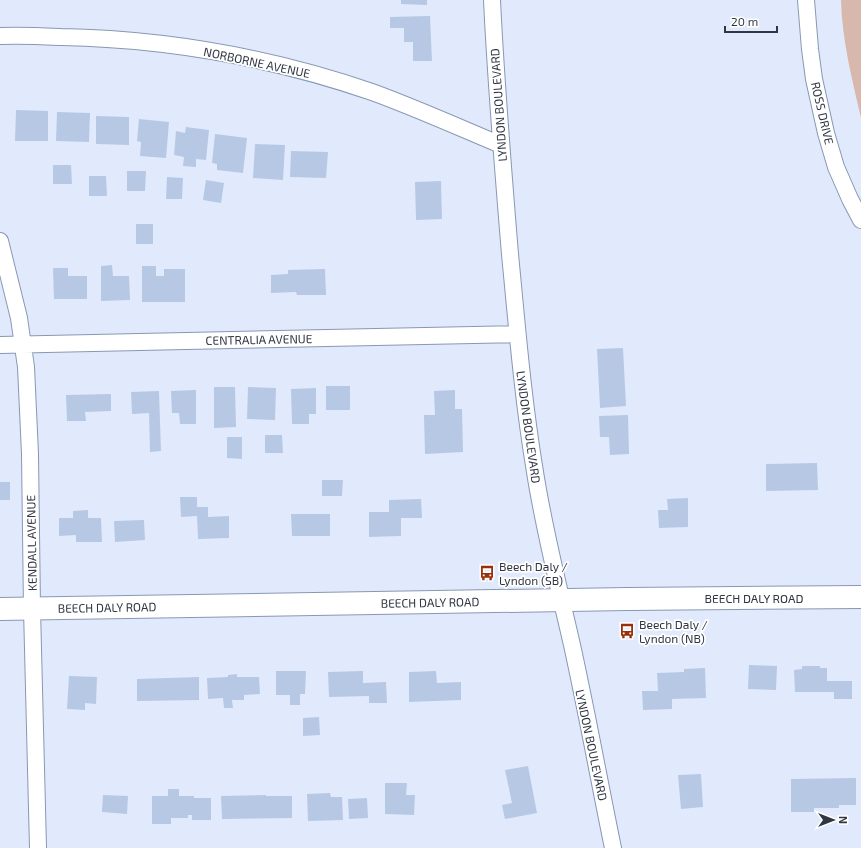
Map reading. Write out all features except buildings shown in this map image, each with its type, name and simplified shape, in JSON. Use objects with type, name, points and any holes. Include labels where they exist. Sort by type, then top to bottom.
[{"type":"main road","name":"BEECH DALY ROAD","points":[[0,609],[861,597]]},
{"type":"street","name":"LYNDON BOULEVARD","points":[[492,0],[501,146],[528,428],[535,474],[574,655],[613,848]]},
{"type":"street","name":"ROSS DRIVE","points":[[806,0],[814,79],[826,133],[836,167],[861,220]]},
{"type":"street","name":"NORBORNE AVENUE","points":[[0,36],[97,38],[168,44],[232,55],[305,72],[372,92],[501,146]]},
{"type":"street","name":"KENDALL AVENUE","points":[[0,241],[18,318],[26,368],[30,454],[38,848]]},
{"type":"street","name":"CENTRALIA AVENUE","points":[[0,345],[518,334]]},
{"type":"shaded area","points":[[841,0],[861,0],[861,118],[845,45]]},
{"type":"place","name":"Beech Daly / Lyndon (SB)","points":[[487,573]]},
{"type":"place","name":"Beech Daly / Lyndon (NB)","points":[[627,631]]}]
